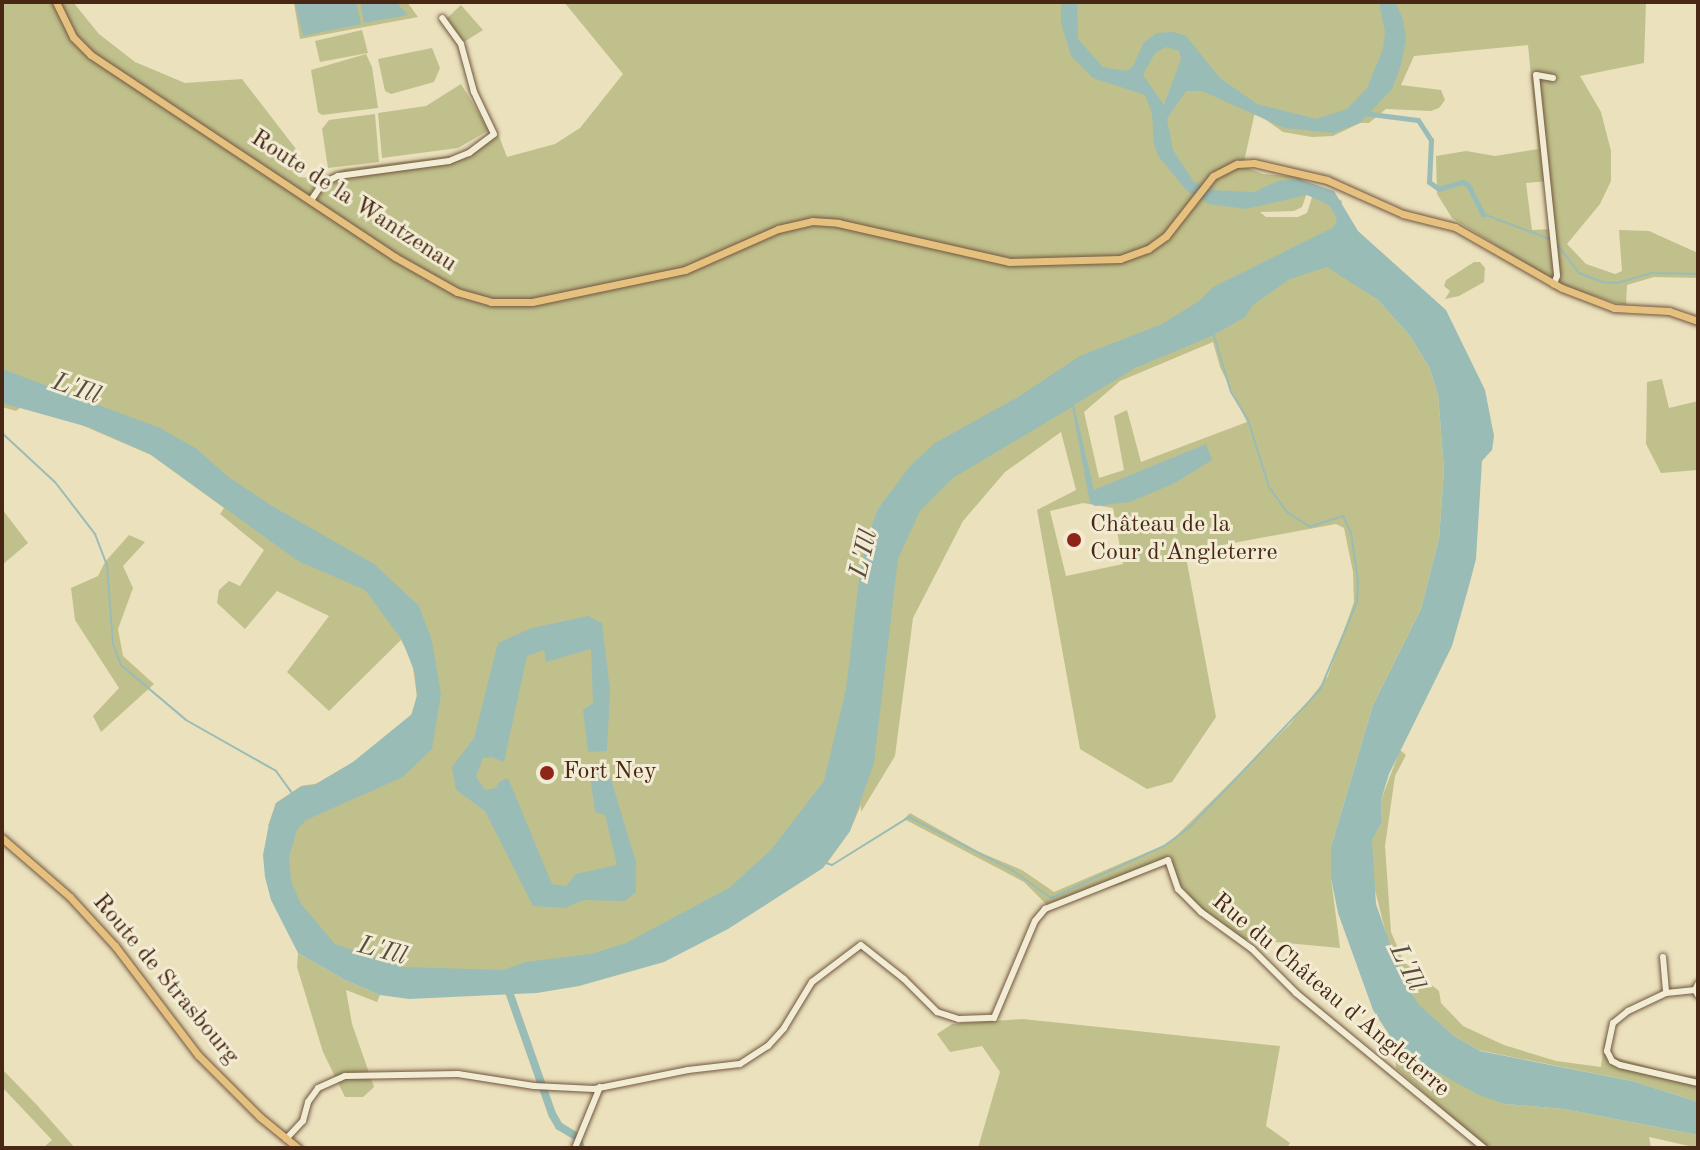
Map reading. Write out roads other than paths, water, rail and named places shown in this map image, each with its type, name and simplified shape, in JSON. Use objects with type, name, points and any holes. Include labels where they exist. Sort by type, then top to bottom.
[{"type":"main road","name":"Route de la Wantzenau","points":[[56,2],[73,37],[91,55],[395,257],[477,300],[507,304],[532,302],[685,270],[778,229],[812,221],[838,223],[1009,262],[1120,259],[1148,249],[1166,236],[1205,186],[1225,168],[1243,163],[1267,165],[1327,180],[1403,214],[1460,229],[1554,284],[1614,308],[1669,311],[1698,321]]},
{"type":"main road","name":"Route de Strasbourg","points":[[2,838],[92,920],[198,1055],[298,1148]]},
{"type":"street","points":[[312,199],[322,184],[338,176],[449,161],[469,153],[494,134],[474,92],[461,44],[442,18]]},
{"type":"street","points":[[1553,78],[1536,75],[1557,276],[1554,284]]},
{"type":"street","name":"Rue du Château d'Angleterre","points":[[600,1087],[749,1060],[768,1046],[784,1028],[812,982],[861,945],[904,979],[937,1012],[959,1019],[994,1018],[1035,921],[1045,909],[1168,860],[1178,889],[1201,912],[1252,949],[1296,993],[1484,1148]]},
{"type":"street","points":[[1663,957],[1666,993]]},
{"type":"street","points":[[1697,990],[1666,993],[1643,1002],[1613,1023],[1607,1051],[1612,1061],[1620,1065],[1698,1083]]},
{"type":"street","points":[[286,1139],[303,1121],[308,1102],[318,1088],[345,1076],[458,1074],[541,1085],[600,1087],[576,1141]]},
{"type":"water","points":[[356,2],[361,24],[303,36],[295,4]]},
{"type":"water","points":[[360,2],[396,2],[408,15],[364,23]]},
{"type":"water","name":"L'Ill","points":[[1061,2],[1077,2],[1078,39],[1103,67],[1126,71],[1133,66],[1144,42],[1157,33],[1173,32],[1186,36],[1220,78],[1257,104],[1316,119],[1347,109],[1367,88],[1383,49],[1385,32],[1379,2],[1395,2],[1403,19],[1406,39],[1401,65],[1392,89],[1360,123],[1334,133],[1284,128],[1202,91],[1186,91],[1167,119],[1173,150],[1194,182],[1211,190],[1254,192],[1278,181],[1299,179],[1334,191],[1358,231],[1446,310],[1485,390],[1494,436],[1492,450],[1482,461],[1476,559],[1452,646],[1389,774],[1381,800],[1382,822],[1372,841],[1376,904],[1402,978],[1419,1005],[1454,1036],[1480,1051],[1632,1081],[1698,1102],[1698,1135],[1564,1109],[1505,1104],[1479,1095],[1401,1053],[1373,1010],[1338,913],[1331,878],[1331,847],[1373,705],[1421,609],[1439,539],[1444,470],[1438,394],[1429,367],[1410,336],[1378,300],[1327,267],[1290,279],[1254,304],[1245,317],[1212,336],[1135,368],[1074,405],[1094,490],[1206,444],[1212,460],[1173,484],[1130,502],[1095,506],[1090,503],[1072,407],[953,478],[920,511],[898,559],[874,763],[850,831],[823,868],[728,929],[664,962],[579,986],[537,993],[409,999],[380,995],[345,980],[298,953],[271,900],[265,877],[263,855],[269,824],[276,803],[302,786],[314,785],[353,762],[412,714],[417,695],[415,673],[402,640],[365,590],[298,561],[150,454],[88,427],[2,403],[2,369],[160,428],[197,449],[227,476],[272,506],[374,564],[419,606],[432,641],[441,694],[432,749],[403,777],[306,820],[297,830],[289,857],[291,881],[301,904],[335,944],[403,967],[503,970],[526,962],[591,954],[626,943],[729,888],[771,850],[824,781],[846,689],[861,564],[869,533],[878,509],[910,466],[935,443],[1018,397],[1080,356],[1162,324],[1199,301],[1213,287],[1334,227],[1337,219],[1329,205],[1307,195],[1246,209],[1209,204],[1187,191],[1159,157],[1154,145],[1152,113],[1145,95],[1093,78],[1071,56],[1061,23]],"holes":[[[1166,47],[1179,51],[1181,59],[1164,105],[1143,75],[1155,53]]]},
{"type":"water","points":[[588,616],[602,623],[610,690],[607,751],[588,752],[583,710],[593,703],[591,649],[546,662],[544,650],[527,656],[504,762],[492,757],[483,758],[476,776],[485,790],[496,788],[499,782],[508,778],[552,884],[566,886],[576,874],[617,865],[605,815],[595,812],[589,769],[607,766],[636,862],[636,892],[625,901],[584,900],[565,908],[533,906],[485,811],[456,790],[452,767],[474,738],[498,643],[532,628]]},
{"type":"waterway","points":[[1363,113],[1418,120],[1431,140],[1429,182],[1439,189],[1462,182],[1468,185],[1483,214]]},
{"type":"waterway","points":[[1483,214],[1552,240]]},
{"type":"waterway","points":[[1557,244],[1579,273],[1602,282],[1617,283],[1651,273],[1698,274]]},
{"type":"waterway","points":[[826,863],[832,865],[909,817],[1012,870],[1051,898],[1164,846],[1189,828],[1320,690],[1357,602],[1358,581],[1351,533],[1343,516],[1310,527],[1287,512],[1269,487],[1248,420],[1231,392],[1214,336]]},
{"type":"waterway","points":[[2,433],[55,482],[95,534],[107,566],[113,644],[121,665],[186,720],[276,771],[292,793]]},
{"type":"waterway","points":[[507,986],[552,1114],[559,1126],[577,1137],[581,1148]]},
{"type":"place","name":"Château de la Cour d'Angleterre","points":[[1074,540]]},
{"type":"place","name":"Fort Ney","points":[[547,773]]}]
